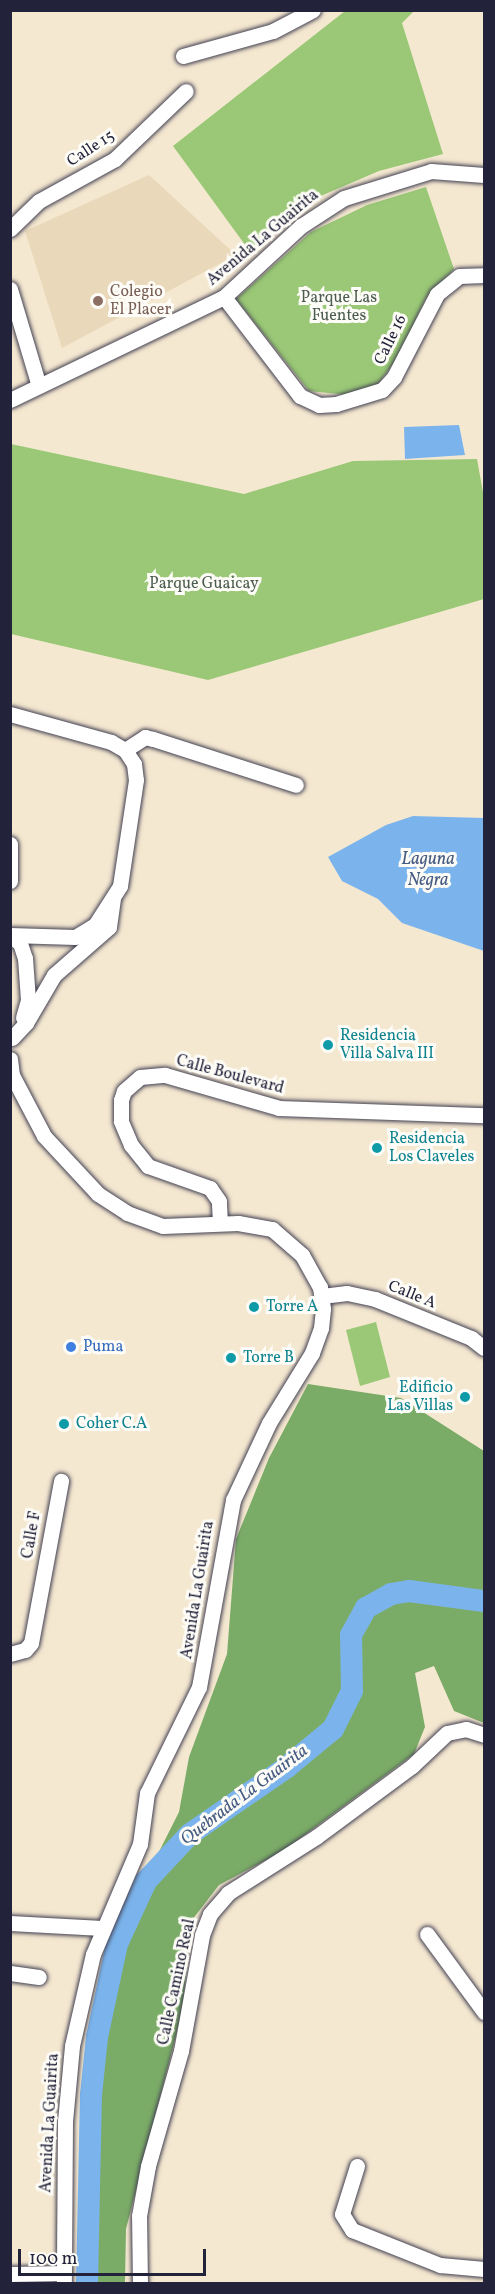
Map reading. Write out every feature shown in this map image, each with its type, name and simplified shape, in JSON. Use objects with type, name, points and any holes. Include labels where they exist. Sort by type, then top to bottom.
[{"type":"street","points":[[183,56],[273,31],[313,10]]},
{"type":"street","name":"Calle 15","points":[[10,229],[39,201],[115,159],[186,91]]},
{"type":"street","name":"Avenida La Guairita","points":[[10,400],[224,297],[301,226],[344,198],[430,171],[484,175]]},
{"type":"street","name":"Calle 16","points":[[224,297],[300,396],[319,405],[336,404],[382,390],[394,377],[437,294],[459,276],[484,275]]},
{"type":"street","points":[[10,289],[39,386]]},
{"type":"street","points":[[10,714],[125,750],[134,764],[136,780],[120,886],[95,925],[81,935],[16,941],[25,958],[28,1000],[11,1040]]},
{"type":"street","points":[[125,750],[145,737],[296,784]]},
{"type":"street","points":[[10,844],[10,881]]},
{"type":"street","points":[[11,1040],[26,1023],[54,975],[109,927],[113,919],[113,898]]},
{"type":"street","name":"Avenida La Guairita","points":[[10,1059],[12,1074],[44,1136],[60,1158],[98,1194],[127,1213],[163,1226],[220,1223],[262,1225],[282,1235],[302,1255],[322,1296],[321,1328],[312,1353],[269,1424],[233,1500],[199,1687],[147,1793],[140,1844],[102,1928],[72,2046],[65,2121],[64,2278]]},
{"type":"street","name":"Calle Boulevard","points":[[220,1223],[214,1192],[148,1166],[131,1145],[121,1121],[121,1100],[124,1091],[140,1077],[165,1075],[279,1108],[484,1115]]},
{"type":"street","name":"Calle A","points":[[322,1296],[347,1293],[375,1299],[471,1338],[484,1348]]},
{"type":"street","name":"Calle F","points":[[10,1654],[25,1650],[31,1643],[61,1481]]},
{"type":"street","name":"Calle Camino Real","points":[[140,2283],[139,2216],[148,2166],[181,2051],[202,1935],[210,1914],[228,1893],[316,1837],[412,1766],[447,1733],[466,1729],[484,1735]]},
{"type":"street","points":[[10,1923],[102,1928]]},
{"type":"street","points":[[427,1934],[484,2012]]},
{"type":"street","points":[[10,1973],[39,1977]]},
{"type":"street","points":[[357,2166],[342,2214],[352,2230],[440,2265],[484,2269]]},
{"type":"street","points":[[10,2274],[64,2278]]},
{"type":"shaded area","name":"Colegio El Placer","points":[[149,175],[236,255],[62,348],[25,231]]},
{"type":"green space","points":[[345,11],[414,11],[402,23],[443,154],[379,171],[316,198],[251,253],[173,146]]},
{"type":"green space","name":"Parque Las Fuentes","points":[[426,187],[454,269],[426,298],[397,359],[377,385],[348,395],[309,391],[236,299],[311,232],[367,205]]},
{"type":"green space","name":"Parque Guaicay","points":[[11,444],[244,494],[353,461],[477,459],[484,498],[484,599],[208,680],[11,634]]},
{"type":"green space","points":[[376,1322],[390,1377],[360,1386],[346,1330]]},
{"type":"green space","points":[[308,1384],[401,1398],[484,1451],[484,1723],[454,1711],[434,1666],[415,1673],[425,1727],[414,1754],[283,1851],[219,1885],[192,1920],[182,2012],[126,2229],[125,2283],[82,2284],[85,2085],[102,1965],[179,1812],[189,1757],[227,1654],[236,1539],[269,1458]]},
{"type":"water","points":[[459,425],[465,455],[405,459],[404,427]]},
{"type":"water","name":"Laguna Negra","points":[[413,816],[484,818],[484,951],[402,923],[378,899],[342,881],[328,857],[386,825]]},
{"type":"waterway","name":"Quebrada La Guairita","points":[[87,2284],[91,2095],[97,2037],[117,1944],[146,1881],[190,1834],[287,1767],[333,1729],[352,1691],[351,1635],[366,1608],[391,1594],[409,1591],[484,1601]]},
{"type":"place","name":"Colegio El Placer","points":[[98,301]]},
{"type":"place","name":"Residencia Villa Salva III","points":[[328,1045]]},
{"type":"place","name":"Residencia Los Claveles","points":[[377,1148]]},
{"type":"place","name":"Torre A","points":[[254,1307]]},
{"type":"place","name":"Puma","points":[[71,1347]]},
{"type":"place","name":"Torre B","points":[[231,1358]]},
{"type":"place","name":"Edificio Las Villas","points":[[465,1397]]},
{"type":"place","name":"Coher C.A","points":[[64,1424]]}]
